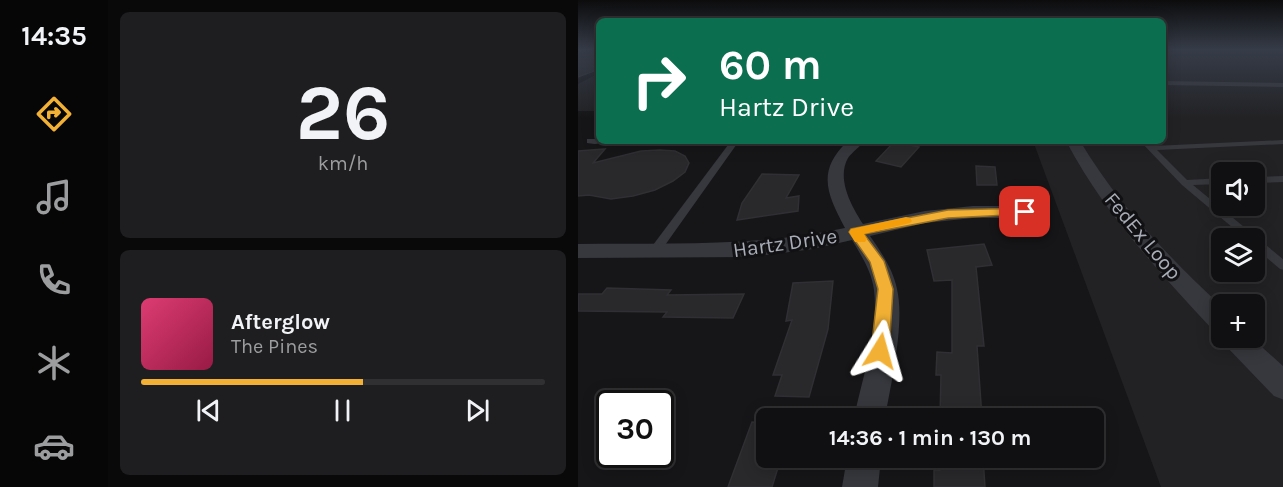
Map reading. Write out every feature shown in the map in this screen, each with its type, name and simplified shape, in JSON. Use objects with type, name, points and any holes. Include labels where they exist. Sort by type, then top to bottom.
[{"type":"street","points":[[853,144],[839,161],[836,178],[839,196],[855,232],[877,261],[886,289],[883,329],[871,408]]},
{"type":"street","name":"FedEx Loop","points":[[1075,144],[1136,231],[1211,311]]},
{"type":"street","name":"Hartz Drive","points":[[578,251],[654,252],[761,249],[813,242],[948,214],[1025,212]]},
{"type":"street","points":[[1245,348],[1283,387]]},
{"type":"street","points":[[860,487],[863,468]]},
{"type":"lane","points":[[1166,83],[1283,85]]},
{"type":"lane","points":[[590,141],[596,141]]},
{"type":"lane","points":[[1166,144],[1283,142]]},
{"type":"lane","points":[[654,252],[733,144]]},
{"type":"lane","points":[[1147,144],[1186,183],[1239,228]]},
{"type":"lane","points":[[1265,180],[1283,179]]},
{"type":"lane","points":[[1186,183],[1211,182]]},
{"type":"lane","points":[[1265,251],[1283,266]]},
{"type":"shaded area","points":[[1166,73],[1283,73],[1283,487],[1161,487],[1034,144],[1166,144]]},
{"type":"shaded area","points":[[596,75],[596,111],[578,111],[578,84]]},
{"type":"building","points":[[578,73],[589,73],[578,77]]},
{"type":"building","points":[[892,144],[919,147],[901,167],[876,161]]},
{"type":"building","points":[[605,149],[593,163],[641,151],[660,150],[675,151],[685,156],[689,163],[685,172],[655,190],[611,199],[589,195],[578,196],[578,151]]},
{"type":"building","points":[[976,166],[995,167],[997,185],[977,185]]},
{"type":"building","points":[[762,174],[799,175],[786,198],[799,196],[798,211],[737,220],[742,203]]},
{"type":"building","points":[[984,244],[992,265],[976,267],[984,346],[977,346],[981,408],[940,408],[941,375],[936,375],[937,352],[952,353],[952,280],[934,281],[927,250]]},
{"type":"building","points":[[833,281],[828,329],[809,397],[775,396],[782,375],[773,375],[792,320],[786,321],[793,283]]},
{"type":"building","points":[[607,288],[671,290],[667,295],[744,294],[733,318],[663,317],[667,312],[578,311],[578,294],[602,294]]},
{"type":"building","points":[[752,422],[756,422],[756,468],[778,468],[772,487],[728,487]]},
{"type":"building","points":[[940,468],[984,468],[985,487],[934,487],[934,470],[940,470]]},
{"type":"slow traffic","points":[[860,239],[855,232],[906,221]]},
{"type":"route","points":[[880,351],[886,289],[877,261],[855,232],[948,214],[1025,212]]}]
